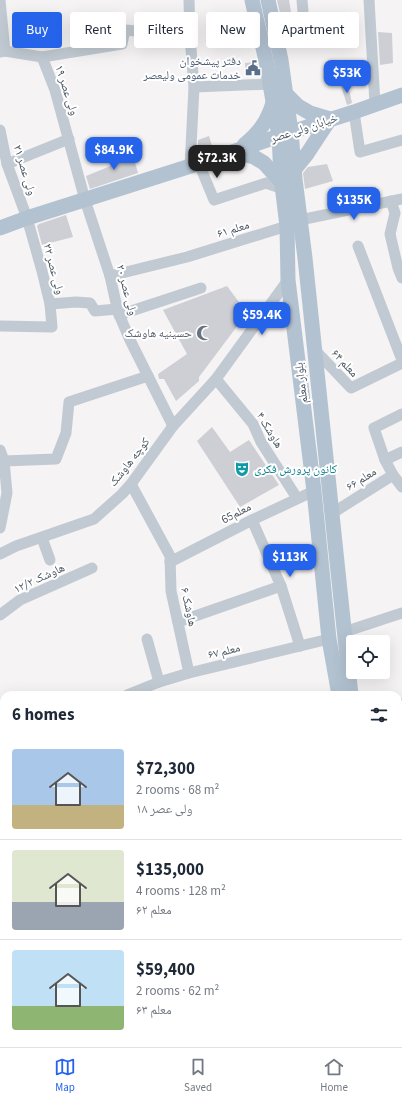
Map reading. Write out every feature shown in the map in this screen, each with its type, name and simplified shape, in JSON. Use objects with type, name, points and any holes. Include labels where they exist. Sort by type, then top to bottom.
[{"type":"main road","name":"بلوار معلم","points":[[252,0],[266,61],[273,103],[285,134]]},
{"type":"main road","name":"بلوار معلم","points":[[268,0],[271,12]]},
{"type":"main road","name":"بلوار معلم","points":[[279,48],[285,93],[287,179],[293,223],[305,258],[351,691]]},
{"type":"main road","points":[[266,61],[274,65],[281,60]]},
{"type":"main road","points":[[273,103],[263,126],[236,152],[264,163],[287,179],[307,154],[330,119],[310,113],[298,106],[285,93]]},
{"type":"main road","name":"خیابان ولی عصر","points":[[0,228],[27,218],[195,165],[402,95]]},
{"type":"main road","name":"بلوار معلم","points":[[293,223],[288,280],[314,490],[329,639],[338,691]]},
{"type":"street","points":[[0,0],[2,51],[42,57],[122,44],[125,30],[134,31]]},
{"type":"street","points":[[189,0],[189,12]]},
{"type":"street","points":[[302,0],[303,12]]},
{"type":"street","points":[[369,0],[375,104]]},
{"type":"street","points":[[191,48],[194,87],[195,165],[202,171],[214,200],[266,183],[287,179]]},
{"type":"street","name":"ولی عصر ۱۹","points":[[42,57],[55,90],[85,200]]},
{"type":"street","points":[[194,87],[270,84]]},
{"type":"street","points":[[354,112],[360,152],[402,140]]},
{"type":"street","name":"ولی عصر ۲۱","points":[[1,138],[7,164],[27,218]]},
{"type":"street","points":[[7,164],[69,139]]},
{"type":"street","name":"ولی عصر ۲۰","points":[[85,200],[110,276],[118,312],[130,340],[173,426]]},
{"type":"street","points":[[396,200],[395,213],[390,234],[398,268],[402,278]]},
{"type":"street","name":"معلم ۶۱","points":[[110,276],[187,257],[293,223],[396,200]]},
{"type":"street","name":"ولی عصر ۲۲","points":[[0,326],[52,327],[50,304],[27,218]]},
{"type":"street","points":[[358,246],[402,361]]},
{"type":"street","name":"کوچه هاوشک","points":[[0,554],[16,546],[94,519],[131,484],[173,426],[216,378],[288,280]]},
{"type":"street","points":[[50,304],[76,302],[90,303],[95,312],[118,312],[201,288]]},
{"type":"street","name":"معلم ۶۴","points":[[314,349],[351,388],[402,361]]},
{"type":"street","points":[[4,461],[56,459],[66,433],[69,402],[148,376]]},
{"type":"street","name":"هاوشک ۴","points":[[216,378],[253,424],[261,442],[298,498]]},
{"type":"street","points":[[392,475],[374,428],[402,414]]},
{"type":"street","points":[[0,450],[4,461],[7,493],[0,528]]},
{"type":"street","points":[[385,460],[402,452]]},
{"type":"street","name":"معلم ۶۶","points":[[331,514],[392,475],[402,487]]},
{"type":"street","name":"هاوشک ۶","points":[[131,484],[170,556],[171,591],[189,673]]},
{"type":"street","name":"معلم65","points":[[170,562],[314,490]]},
{"type":"street","points":[[252,520],[281,586],[300,646]]},
{"type":"street","points":[[42,538],[50,560]]},
{"type":"street","name":"هاوشک ۱۲/۲","points":[[0,615],[20,600],[92,568]]},
{"type":"street","points":[[178,622],[281,586]]},
{"type":"street","points":[[344,632],[402,613]]},
{"type":"street","points":[[147,639],[159,682]]},
{"type":"street","name":"معلم ۶۷","points":[[137,691],[159,682],[189,673],[329,639]]},
{"type":"building","points":[[277,0],[289,0],[291,12],[280,12]]},
{"type":"building","points":[[378,32],[392,33],[393,63],[380,65]]},
{"type":"building","name":"دفتر پیشخوان خدمات عمومی ولیعصر","points":[[257,62],[259,74],[246,76],[245,63]]},
{"type":"building","points":[[348,85],[352,103],[347,105],[341,86]]},
{"type":"building","points":[[209,136],[213,149],[202,152],[198,149],[198,140]]},
{"type":"building","points":[[132,152],[138,173],[90,189],[86,176],[113,165],[111,160]]},
{"type":"building","points":[[327,164],[333,181],[305,189],[303,173],[308,167]]},
{"type":"building","points":[[66,215],[73,237],[42,245],[37,226]]},
{"type":"building","name":"حسینیه هاوشک","points":[[227,286],[247,313],[199,377],[199,381],[176,401],[164,379],[159,379],[158,374],[187,354],[163,310]]},
{"type":"building","name":"کانون پرورش فکری","points":[[212,427],[230,452],[249,440],[279,485],[240,507],[197,441]]},
{"type":"place","name":"دفتر پیشخوان خدمات عمومی ولیعصر","points":[[253,68]]},
{"type":"place","name":"حسینیه هاوشک","points":[[204,333]]},
{"type":"place","name":"کانون پرورش فکری","points":[[242,469]]}]
